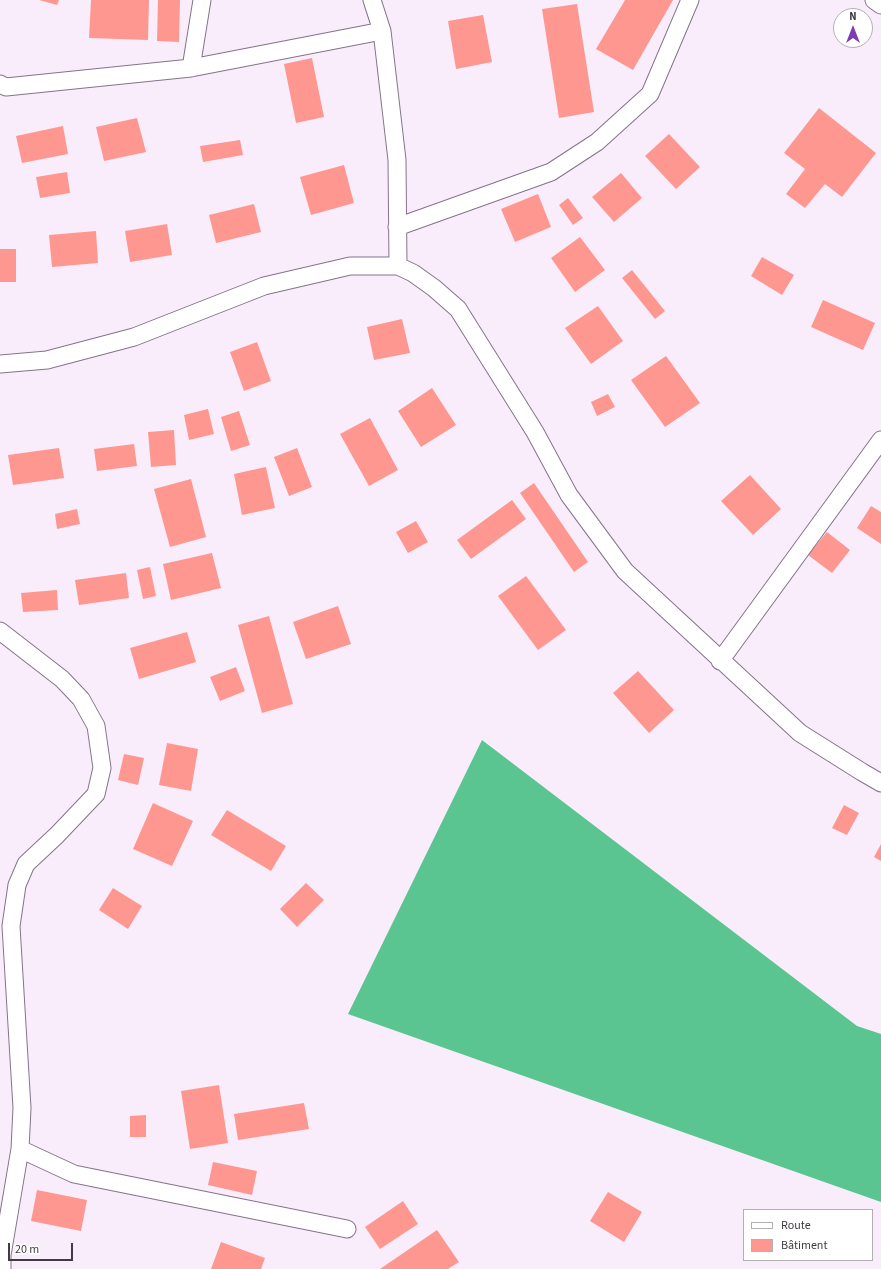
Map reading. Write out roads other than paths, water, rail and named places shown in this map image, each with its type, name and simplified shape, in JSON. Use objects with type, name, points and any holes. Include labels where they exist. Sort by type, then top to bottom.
[{"type":"street","points":[[190,68],[202,0]]},
{"type":"street","points":[[372,0],[382,31],[397,160],[398,266]]},
{"type":"street","points":[[397,228],[551,172],[597,142],[650,94],[690,0]]},
{"type":"street","points":[[0,84],[6,87],[190,68],[382,31]]},
{"type":"street","points":[[0,364],[47,360],[134,337],[264,286],[350,266],[398,266],[413,273],[434,288],[458,309],[535,432],[569,495],[625,571],[720,661],[800,733],[881,783]]},
{"type":"street","points":[[720,661],[881,440]]},
{"type":"street","points":[[0,631],[62,679],[81,699],[96,726],[102,768],[96,794],[57,835],[26,864],[17,885],[11,926],[22,1108],[20,1149],[2,1255],[2,1269]]},
{"type":"street","points":[[20,1149],[74,1174],[346,1229]]}]
